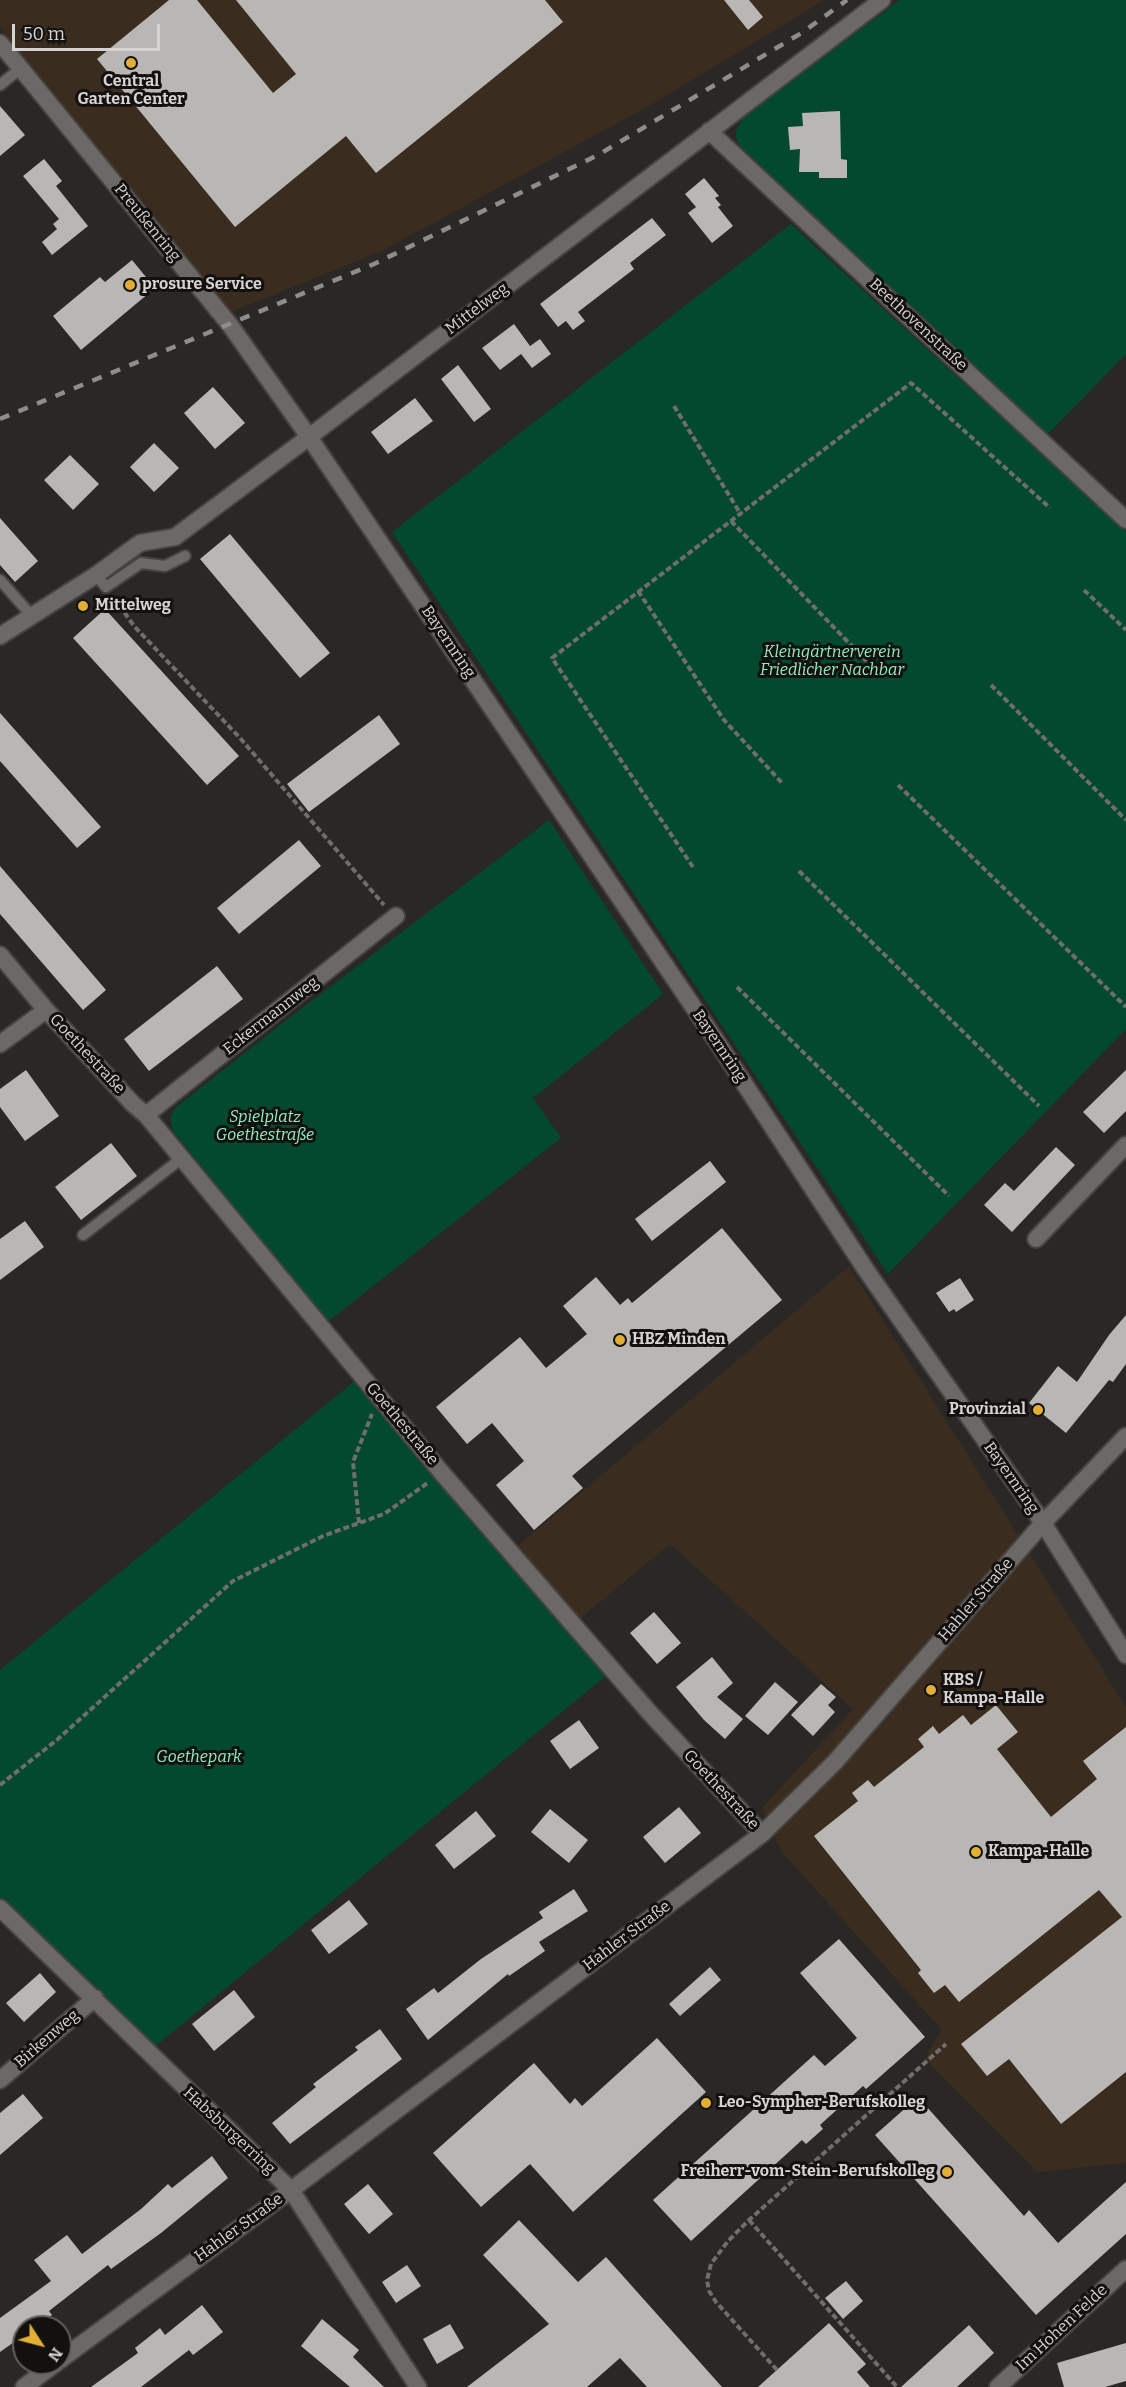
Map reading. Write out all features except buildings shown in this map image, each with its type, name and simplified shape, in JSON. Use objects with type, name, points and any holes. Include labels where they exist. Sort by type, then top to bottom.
[{"type":"street","name":"Mittelweg","points":[[0,636],[31,615],[101,581],[140,543],[175,537],[882,0]]},
{"type":"street","name":"Preußenring","points":[[0,43],[230,325],[309,437]]},
{"type":"street","name":"Beethovenstraße","points":[[709,131],[1126,520]]},
{"type":"street","name":"Bayernring","points":[[309,437],[738,1074],[866,1270],[1043,1523],[1126,1655]]},
{"type":"street","name":"Eckermannweg","points":[[146,1115],[396,916]]},
{"type":"street","name":"Goethestraße","points":[[0,955],[46,1010],[133,1104],[146,1115],[442,1473],[649,1712],[762,1834]]},
{"type":"street","name":"Goethestraße","points":[[0,1044],[46,1010]]},
{"type":"street","points":[[1036,1239],[1126,1145]]},
{"type":"street","name":"Hahler Straße","points":[[72,2352],[291,2190],[762,1834],[835,1762],[1043,1523],[1126,1436]]},
{"type":"street","name":"Habsburgerring","points":[[0,1908],[291,2190],[418,2387]]},
{"type":"street","name":"Birkenweg","points":[[0,2080],[95,1998]]},
{"type":"street","name":"Im Hohen Felde","points":[[998,2387],[1126,2269]]},
{"type":"street","name":"Hahler Straße","points":[[24,2387],[40,2375]]},
{"type":"lane","points":[[0,85],[21,68]]},
{"type":"lane","points":[[101,581],[141,563],[165,566],[185,556]]},
{"type":"lane","points":[[0,580],[31,615]]},
{"type":"lane","points":[[83,1235],[182,1158]]},
{"type":"path","points":[[693,867],[552,658],[911,383],[1050,508]]},
{"type":"path","points":[[674,406],[740,513]]},
{"type":"path","points":[[731,521],[879,674]]},
{"type":"path","points":[[101,581],[134,626],[240,738],[370,891],[396,916]]},
{"type":"path","points":[[1084,590],[1126,630]]},
{"type":"path","points":[[638,591],[724,720],[782,783]]},
{"type":"path","points":[[991,685],[1126,820]]},
{"type":"path","points":[[898,785],[1126,1007]]},
{"type":"path","points":[[799,872],[1039,1106]]},
{"type":"path","points":[[736,987],[949,1196]]},
{"type":"path","points":[[359,1523],[353,1462],[380,1398]]},
{"type":"path","points":[[0,1785],[58,1739],[233,1581],[323,1536],[384,1514],[442,1473]]},
{"type":"path","points":[[777,2370],[716,2302],[709,2291],[707,2280],[711,2264],[728,2241],[749,2220],[946,2043]]},
{"type":"path","points":[[749,2220],[897,2387]]},
{"type":"shaded area","points":[[0,0],[823,0],[649,106],[382,251],[230,312],[0,27]]},
{"type":"shaded area","points":[[849,1266],[1126,1707],[1126,2163],[1038,2172],[925,2059],[941,2029],[782,1852],[762,1808],[853,1709],[670,1544],[578,1620],[514,1549]]},
{"type":"green space","points":[[900,0],[1126,0],[1126,354],[1046,436],[740,146],[736,138],[736,131],[743,118]]},
{"type":"green space","name":"Kleingärtnerverein Friedlicher Nachbar","points":[[791,224],[1126,532],[1126,1029],[888,1274],[392,532]]},
{"type":"green space","name":"Spielplatz Goethestraße","points":[[549,820],[663,994],[533,1098],[561,1138],[325,1324],[173,1131],[170,1119],[172,1114],[175,1108],[284,1022]]},
{"type":"green space","name":"Goethepark","points":[[355,1381],[607,1675],[147,2053],[0,1900],[0,1670]]},
{"type":"railway","points":[[0,419],[374,264],[598,155],[803,32],[847,0]]},
{"type":"place","name":"Central Garten Center","points":[[131,63]]},
{"type":"place","name":"prosure Service","points":[[130,285]]},
{"type":"place","name":"Mittelweg","points":[[83,606]]},
{"type":"place","name":"HBZ Minden","points":[[620,1340]]},
{"type":"place","name":"Provinzial","points":[[1038,1410]]},
{"type":"place","name":"KBS / Kampa-Halle","points":[[931,1690]]},
{"type":"place","name":"Kampa-Halle","points":[[976,1852]]},
{"type":"place","name":"Leo-Sympher-Berufskolleg","points":[[706,2103]]},
{"type":"place","name":"Freiherr-vom-Stein-Berufskolleg","points":[[947,2172]]}]
